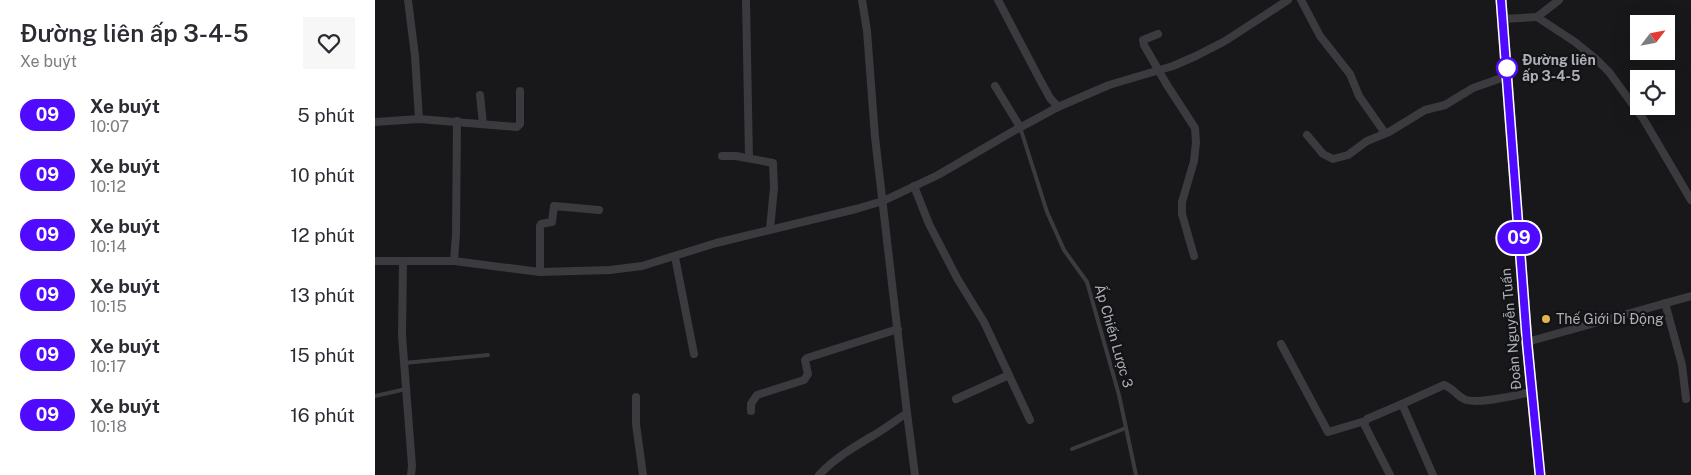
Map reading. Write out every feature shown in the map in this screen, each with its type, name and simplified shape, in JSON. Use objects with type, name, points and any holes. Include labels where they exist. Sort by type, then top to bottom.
[{"type":"main road","name":"Đoàn Nguyễn Tuấn","points":[[1501,0],[1527,342],[1540,475]]},
{"type":"street","points":[[408,0],[415,56],[419,119]]},
{"type":"street","points":[[746,0],[749,158]]},
{"type":"street","points":[[862,0],[867,31],[875,137],[915,475]]},
{"type":"street","points":[[998,0],[1050,98],[1058,107]]},
{"type":"street","points":[[375,262],[403,260],[453,261],[540,272],[610,270],[642,266],[716,243],[883,201],[938,175],[1058,107],[1109,85],[1159,70],[1196,56],[1225,41],[1287,0]]},
{"type":"street","points":[[1301,0],[1320,36],[1350,74],[1359,96],[1385,133]]},
{"type":"street","points":[[1503,19],[1537,17],[1559,0]]},
{"type":"street","points":[[1537,17],[1575,42],[1609,72],[1644,120],[1691,200]]},
{"type":"street","points":[[1158,34],[1143,40],[1144,45],[1195,128],[1194,161],[1182,202],[1182,214],[1194,256]]},
{"type":"street","points":[[1307,135],[1323,154],[1333,159],[1348,155],[1367,141],[1389,132],[1425,110],[1445,105],[1473,88],[1507,76]]},
{"type":"street","points":[[995,86],[1020,127]]},
{"type":"street","points":[[375,122],[419,119],[517,126],[520,124],[520,91]]},
{"type":"street","points":[[480,95],[483,124]]},
{"type":"street","points":[[453,261],[456,234],[457,121]]},
{"type":"street","points":[[722,156],[772,162],[774,166],[774,188],[770,229]]},
{"type":"street","points":[[914,186],[929,224],[957,278],[984,322],[1030,420]]},
{"type":"street","points":[[540,272],[540,226],[541,224],[552,222],[554,206],[599,210]]},
{"type":"street","points":[[675,256],[694,354]]},
{"type":"street","points":[[403,260],[402,335],[412,466],[411,475]]},
{"type":"street","points":[[1527,342],[1691,296]]},
{"type":"street","points":[[1665,303],[1682,365],[1686,399]]},
{"type":"street","points":[[751,411],[751,404],[757,395],[804,380],[808,374],[805,364],[807,358],[898,329]]},
{"type":"street","points":[[1281,344],[1328,432],[1365,421],[1444,385],[1452,388],[1461,398],[1478,401],[1532,392]]},
{"type":"street","points":[[956,399],[1009,375]]},
{"type":"street","points":[[636,396],[636,424],[643,475]]},
{"type":"street","points":[[1401,404],[1432,475]]},
{"type":"street","points":[[819,475],[829,464],[907,413]]},
{"type":"street","points":[[1365,421],[1364,424],[1391,475]]},
{"type":"lane","name":"Ấp Chiến Lược 3","points":[[1020,127],[1047,212],[1064,250],[1087,282],[1119,395],[1123,429],[1136,475]]},
{"type":"lane","points":[[404,363],[488,355]]},
{"type":"lane","points":[[375,396],[406,389]]},
{"type":"lane","points":[[1072,449],[1123,429]]},
{"type":"bus line","name":"09","points":[[1501,0],[1527,342],[1540,475]]},
{"type":"place","name":"Đường liên ấp 3-4-5","points":[[1507,68]]},
{"type":"place","name":"Thế Giới Di Động","points":[[1546,319]]}]
